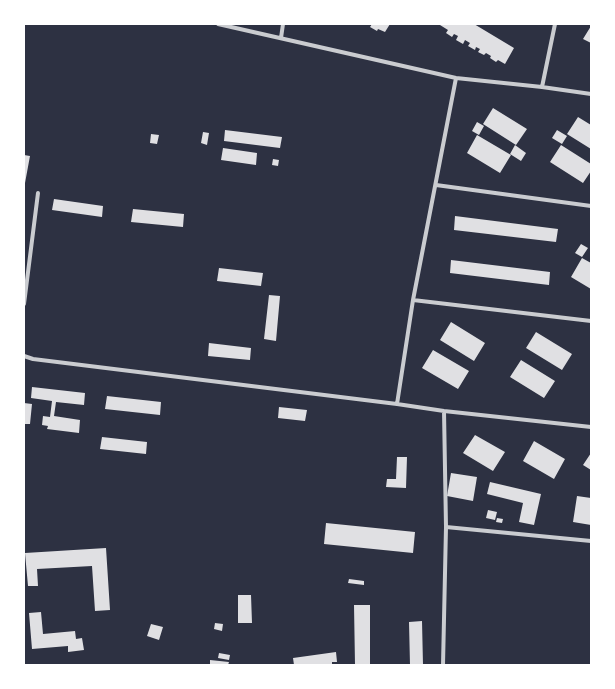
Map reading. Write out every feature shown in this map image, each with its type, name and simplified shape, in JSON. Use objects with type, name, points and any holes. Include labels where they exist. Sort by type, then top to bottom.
[{"type":"street","points":[[218,24],[456,78],[591,94]]},
{"type":"street","points":[[281,38],[283,24]]},
{"type":"street","points":[[542,87],[555,24]]},
{"type":"street","points":[[397,404],[413,300],[456,78]]},
{"type":"street","points":[[436,185],[591,206]]},
{"type":"street","points":[[24,304],[38,193]]},
{"type":"street","points":[[413,300],[591,321]]},
{"type":"street","points":[[24,356],[34,359],[444,411],[591,427]]},
{"type":"street","points":[[443,665],[446,527],[444,411]]},
{"type":"street","points":[[446,527],[591,541]]},
{"type":"building","points":[[372,24],[390,24],[385,32],[378,29],[377,31],[370,27]]},
{"type":"building","points":[[474,24],[514,48],[505,64],[498,60],[496,62],[486,53],[484,55],[478,52],[480,49],[476,47],[475,50],[468,46],[470,43],[465,40],[463,44],[456,40],[458,36],[454,34],[452,37],[446,33],[448,30],[440,25]]},
{"type":"building","points":[[591,26],[591,43],[583,39]]},
{"type":"building","points":[[493,108],[527,129],[516,145],[483,124]]},
{"type":"building","points":[[578,117],[591,125],[591,149],[567,134]]},
{"type":"building","points":[[477,122],[484,126],[479,135],[472,131]]},
{"type":"building","points":[[225,130],[282,137],[280,148],[224,141]]},
{"type":"building","points":[[557,130],[567,136],[562,144],[552,138]]},
{"type":"building","points":[[203,132],[209,133],[207,145],[201,143]]},
{"type":"building","points":[[151,134],[159,135],[157,144],[150,143]]},
{"type":"building","points":[[477,135],[511,155],[500,173],[467,153]]},
{"type":"building","points":[[515,145],[526,153],[521,161],[510,154]]},
{"type":"building","points":[[561,145],[591,164],[591,171],[583,183],[550,162]]},
{"type":"building","points":[[223,148],[257,153],[256,165],[221,160]]},
{"type":"building","points":[[24,155],[30,156],[25,183],[24,183]]},
{"type":"building","points":[[273,159],[279,160],[278,166],[272,165]]},
{"type":"building","points":[[54,199],[103,206],[102,217],[52,210]]},
{"type":"building","points":[[133,209],[184,214],[183,227],[131,222]]},
{"type":"building","points":[[455,216],[558,229],[556,242],[454,230]]},
{"type":"building","points":[[581,244],[588,248],[582,257],[575,253]]},
{"type":"building","points":[[582,258],[591,263],[591,289],[571,277]]},
{"type":"building","points":[[451,260],[550,272],[549,285],[450,273]]},
{"type":"building","points":[[219,268],[263,273],[261,286],[217,281]]},
{"type":"building","points":[[269,295],[280,296],[276,341],[264,339]]},
{"type":"building","points":[[451,322],[485,343],[474,361],[440,340]]},
{"type":"building","points":[[536,332],[572,354],[562,370],[526,348]]},
{"type":"building","points":[[209,343],[251,348],[250,360],[208,356]]},
{"type":"building","points":[[433,350],[469,371],[458,389],[422,368]]},
{"type":"building","points":[[521,360],[555,381],[544,398],[510,377]]},
{"type":"building","points":[[32,387],[85,393],[84,405],[56,402],[54,416],[80,420],[79,433],[47,429],[48,426],[42,425],[43,416],[50,417],[52,401],[31,398]]},
{"type":"building","points":[[107,396],[161,402],[160,415],[105,409]]},
{"type":"building","points":[[24,403],[32,404],[30,424],[24,424]]},
{"type":"building","points":[[279,407],[307,410],[305,421],[278,418]]},
{"type":"building","points":[[475,435],[505,452],[493,471],[463,453]]},
{"type":"building","points":[[102,437],[147,442],[146,454],[100,449]]},
{"type":"building","points":[[534,441],[565,459],[554,479],[523,461]]},
{"type":"building","points":[[591,453],[591,470],[583,465]]},
{"type":"building","points":[[397,457],[407,457],[406,488],[386,487],[387,479],[396,479]]},
{"type":"building","points":[[451,473],[477,477],[473,501],[447,496]]},
{"type":"building","points":[[490,482],[541,494],[534,525],[519,522],[523,503],[487,494]]},
{"type":"building","points":[[577,496],[591,498],[591,525],[573,522]]},
{"type":"building","points":[[488,510],[497,512],[495,520],[486,518]]},
{"type":"building","points":[[497,518],[503,519],[502,523],[496,522]]},
{"type":"building","points":[[326,523],[415,532],[413,553],[324,544]]},
{"type":"building","points":[[106,548],[110,610],[95,611],[92,566],[37,569],[38,586],[28,586],[25,553]]},
{"type":"building","points":[[349,579],[364,581],[364,585],[348,583]]},
{"type":"building","points":[[238,595],[251,595],[252,623],[238,623]]},
{"type":"building","points":[[354,605],[370,605],[370,665],[355,665]]},
{"type":"building","points":[[41,612],[43,634],[75,631],[76,639],[82,638],[84,650],[68,652],[68,646],[32,649],[29,613]]},
{"type":"building","points":[[422,621],[423,665],[410,665],[409,622]]},
{"type":"building","points":[[215,623],[223,624],[222,631],[214,629]]},
{"type":"building","points":[[151,624],[163,627],[159,640],[147,636]]},
{"type":"building","points":[[336,652],[337,662],[332,662],[332,665],[294,665],[293,658]]},
{"type":"building","points":[[219,653],[230,655],[229,660],[218,658]]},
{"type":"building","points":[[210,660],[229,662],[228,665],[210,665]]}]
